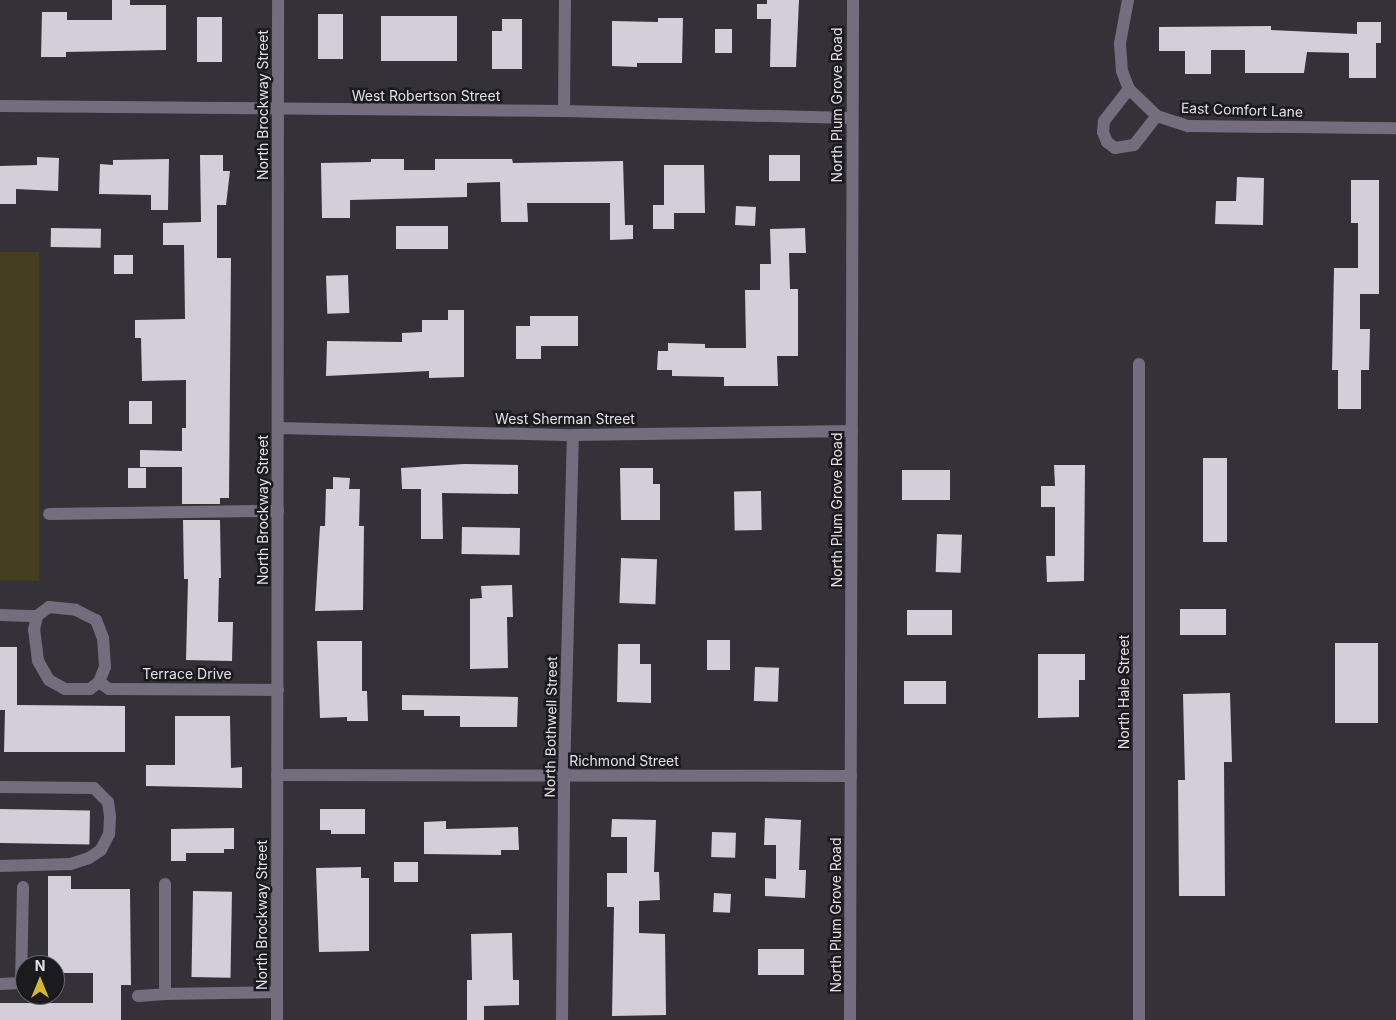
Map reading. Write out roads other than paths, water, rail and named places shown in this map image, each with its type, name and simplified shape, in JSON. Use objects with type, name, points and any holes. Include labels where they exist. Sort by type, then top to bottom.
[{"type":"street","name":"North Brockway Street","points":[[277,1020],[278,0]]},
{"type":"street","points":[[564,111],[565,0]]},
{"type":"street","name":"North Plum Grove Road","points":[[850,1020],[853,0]]},
{"type":"street","points":[[1128,0],[1120,43],[1122,71],[1129,88],[1157,116],[1134,145],[1115,148],[1107,142],[1103,132],[1104,122],[1129,88]]},
{"type":"street","name":"West Robertson Street","points":[[0,106],[278,110],[564,111],[852,118]]},
{"type":"street","name":"East Comfort Lane","points":[[1157,116],[1188,126],[1396,128]]},
{"type":"street","name":"North Hale Street","points":[[1138,364],[1139,1020]]},
{"type":"street","name":"West Sherman Street","points":[[278,428],[573,435],[852,431]]},
{"type":"street","name":"North Bothwell Street","points":[[562,1020],[564,776],[573,435]]},
{"type":"street","points":[[49,514],[278,511]]},
{"type":"street","points":[[0,615],[37,616],[49,607],[76,610],[96,620],[103,638],[106,667],[99,682],[90,689],[65,689],[49,680],[38,661],[34,630],[37,616]]},
{"type":"street","name":"Terrace Drive","points":[[99,682],[109,689],[278,690]]},
{"type":"street","name":"Richmond Street","points":[[277,775],[851,776]]},
{"type":"street","points":[[0,787],[94,788],[102,792],[108,802],[110,816],[109,834],[100,850],[89,858],[70,864],[0,866]]},
{"type":"street","points":[[165,884],[165,994]]},
{"type":"street","points":[[0,984],[21,983],[23,888]]},
{"type":"street","points":[[138,996],[277,992]]}]
